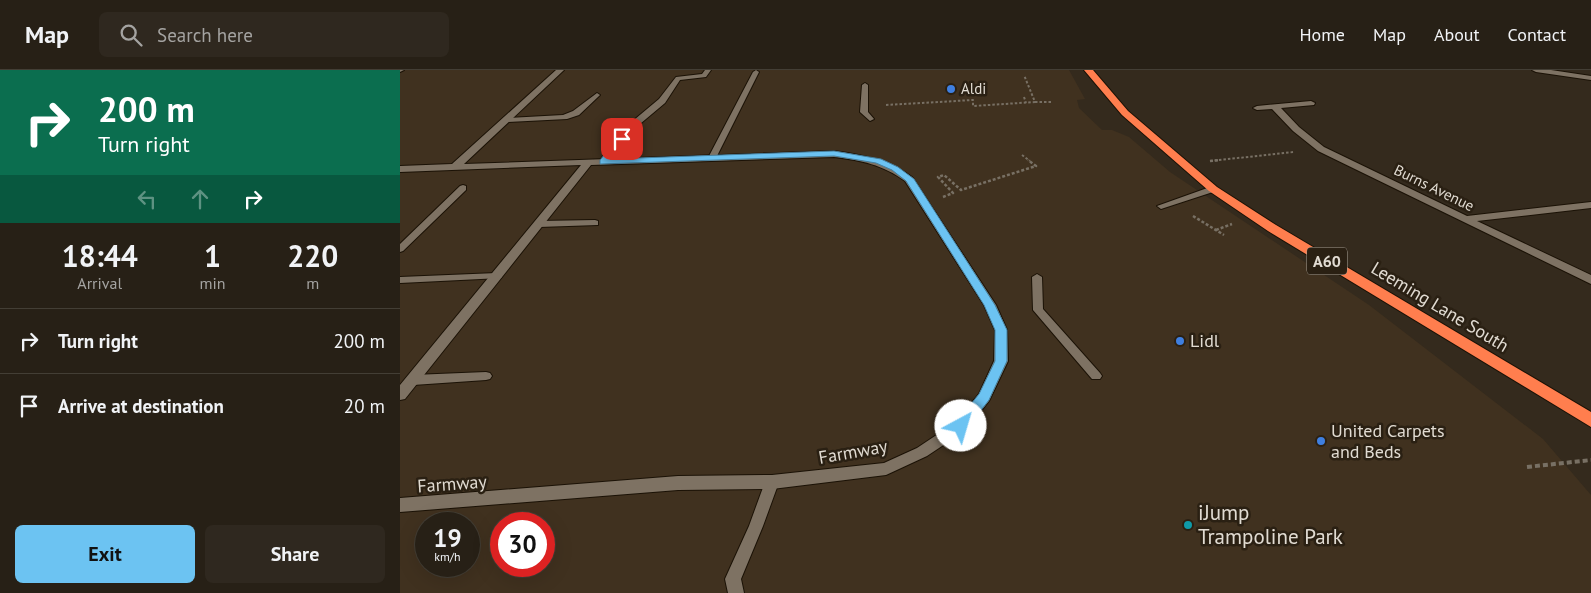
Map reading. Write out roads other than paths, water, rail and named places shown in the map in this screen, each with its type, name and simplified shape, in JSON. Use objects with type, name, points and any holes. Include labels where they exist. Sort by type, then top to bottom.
[{"type":"highway","name":"Leeming Lane South","points":[[1088,70],[1125,113],[1213,189],[1272,228],[1591,420]]},
{"type":"street","points":[[454,167],[560,70]]},
{"type":"street","points":[[1536,70],[1589,75]]},
{"type":"street","points":[[1257,108],[1311,103]]},
{"type":"street","name":"Burns Avenue","points":[[1274,106],[1296,129],[1322,150],[1591,280]]},
{"type":"street","name":"Farmway","points":[[400,168],[834,154],[878,161],[895,168],[909,179],[990,305],[1001,330],[1001,361],[984,397],[961,426],[922,452],[886,468],[772,482],[678,483],[400,505]]},
{"type":"street","points":[[400,395],[588,163]]},
{"type":"street","points":[[1463,219],[1591,205]]},
{"type":"lane","points":[[603,162],[631,127],[662,101],[678,78],[704,76],[708,70]]},
{"type":"lane","points":[[712,158],[756,72]]},
{"type":"lane","points":[[865,85],[864,112],[870,119]]},
{"type":"lane","points":[[507,120],[564,117],[576,113],[597,94]]},
{"type":"lane","points":[[400,249],[463,188]]},
{"type":"lane","points":[[1161,206],[1213,189]]},
{"type":"lane","points":[[539,224],[595,223]]},
{"type":"lane","points":[[400,280],[497,276]]},
{"type":"lane","points":[[1037,277],[1038,310],[1096,376]]},
{"type":"lane","points":[[413,380],[486,376]]},
{"type":"lane","points":[[736,593],[733,579],[756,526],[772,482]]},
{"type":"place","name":"Aldi","points":[[951,89]]},
{"type":"place","name":"Lidl","points":[[1180,341]]},
{"type":"place","name":"United Carpets and Beds","points":[[1321,441]]},
{"type":"place","name":"iJump Trampoline Park","points":[[1188,525]]}]
